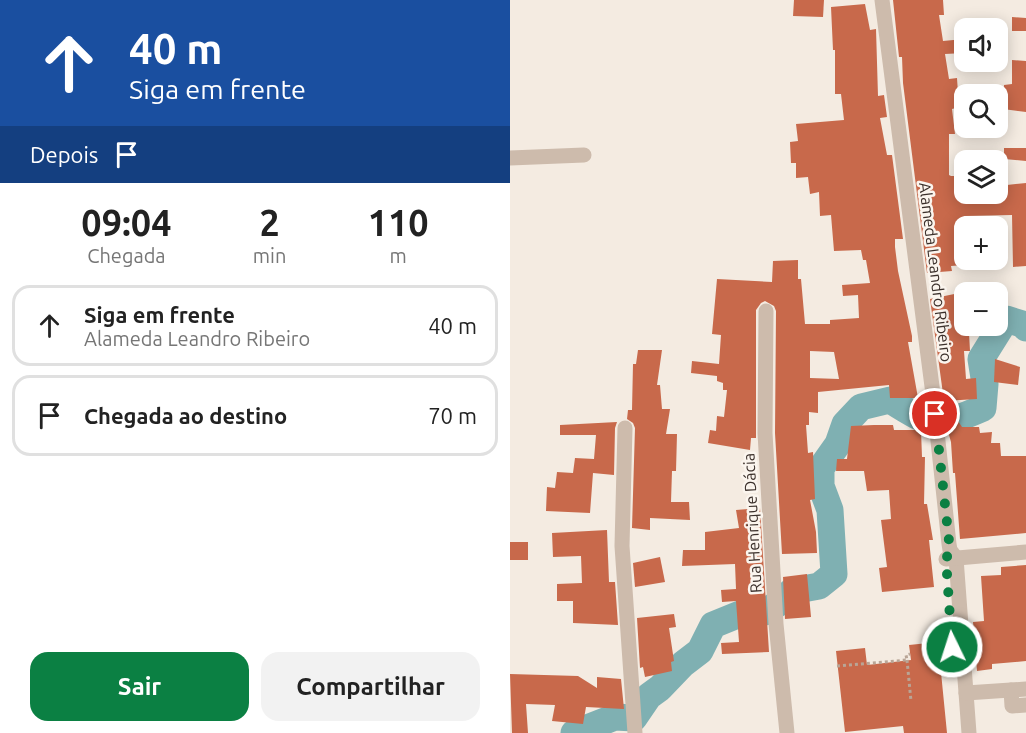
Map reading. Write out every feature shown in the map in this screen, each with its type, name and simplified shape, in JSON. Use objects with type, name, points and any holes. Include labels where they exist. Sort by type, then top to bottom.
[{"type":"street","name":"Alameda Leandro Ribeiro","points":[[882,0],[933,394],[969,733]]},
{"type":"street","points":[[510,158],[584,155]]},
{"type":"street","name":"Rua Henrique Dácia","points":[[766,311],[765,433],[776,624],[787,733]]},
{"type":"street","points":[[625,428],[622,546],[635,733]]},
{"type":"street","points":[[951,556],[1026,552]]},
{"type":"street","name":"Alameda Leandro Ribeiro","points":[[951,556],[959,733]]},
{"type":"street","points":[[966,693],[1018,689],[1012,706],[1026,705]]},
{"type":"path","points":[[910,654],[906,655],[911,701]]},
{"type":"path","points":[[837,666],[907,660]]},
{"type":"building","points":[[794,0],[824,0],[823,17],[793,16]]},
{"type":"building","points":[[893,0],[943,0],[944,15],[939,15],[943,41],[954,40],[954,54],[945,54],[949,79],[957,78],[957,84],[954,84],[954,108],[952,109],[954,134],[949,134],[949,175],[954,176],[954,204],[1008,204],[1008,185],[1026,183],[1026,266],[1013,267],[1012,215],[954,216],[954,266],[951,266],[952,271],[927,273],[903,83],[902,57],[899,57]]},
{"type":"building","points":[[865,4],[870,30],[876,29],[878,96],[884,95],[887,117],[880,118],[887,155],[892,155],[903,239],[895,239],[895,247],[912,336],[912,342],[908,342],[918,398],[890,398],[889,385],[818,392],[818,413],[809,412],[809,425],[806,425],[808,453],[813,452],[815,499],[810,500],[817,553],[782,554],[775,433],[776,311],[774,306],[765,301],[756,310],[756,438],[751,438],[750,450],[708,443],[710,430],[716,431],[717,416],[724,417],[727,390],[723,390],[723,383],[717,381],[717,376],[691,373],[692,361],[719,364],[721,335],[712,334],[717,279],[772,282],[773,261],[798,260],[798,279],[801,279],[805,324],[830,324],[830,320],[859,318],[858,295],[843,296],[842,285],[870,283],[866,260],[863,260],[861,250],[834,251],[831,215],[820,216],[819,192],[810,194],[808,177],[796,178],[796,163],[791,163],[790,142],[798,141],[796,124],[844,120],[841,94],[835,94],[835,50],[833,50],[831,7]],"holes":[[[810,351],[834,352],[839,379],[810,378]]]},
{"type":"building","points":[[1012,17],[1026,18],[1026,31],[1012,31]]},
{"type":"building","points":[[1012,60],[1026,61],[1026,112],[1008,110],[1008,84],[1012,84]]},
{"type":"building","points":[[1004,148],[1026,148],[1026,161],[1008,159],[1008,150]]},
{"type":"building","points":[[954,294],[954,336],[969,336],[970,351],[964,351],[966,379],[976,378],[977,399],[944,401],[930,299]]},
{"type":"building","points":[[638,350],[662,350],[657,385],[660,385],[662,409],[670,409],[666,434],[677,434],[676,471],[672,471],[671,502],[689,502],[690,520],[650,518],[650,530],[632,528],[635,428],[633,423],[627,419],[628,410],[632,410],[633,364],[636,364]]},
{"type":"building","points":[[995,359],[1020,367],[1018,385],[994,382]]},
{"type":"building","points":[[958,421],[962,427],[979,427],[980,433],[992,432],[991,443],[1000,443],[1001,456],[1026,456],[1026,533],[960,539],[955,473],[953,473],[951,442],[947,435],[946,423]]},
{"type":"building","points":[[617,422],[614,475],[593,473],[590,513],[546,511],[547,487],[555,488],[557,472],[573,473],[575,458],[594,459],[596,435],[560,435],[560,425]]},
{"type":"building","points":[[893,425],[894,430],[921,430],[922,457],[925,457],[924,504],[927,504],[933,540],[929,540],[934,587],[882,592],[879,568],[887,567],[881,520],[891,519],[889,490],[867,491],[864,471],[836,471],[837,459],[847,459],[851,426]]},
{"type":"building","points":[[760,508],[769,652],[722,654],[721,643],[739,642],[736,601],[722,602],[721,590],[736,589],[735,564],[682,566],[683,550],[705,550],[705,532],[739,528],[736,510]]},
{"type":"building","points":[[607,530],[609,582],[615,582],[618,625],[573,623],[573,601],[557,601],[557,584],[582,583],[581,556],[553,557],[552,533]]},
{"type":"building","points":[[510,542],[528,542],[528,560],[510,560]]},
{"type":"building","points":[[660,557],[665,582],[635,587],[633,563]]},
{"type":"building","points":[[1026,565],[1026,661],[992,664],[992,669],[977,671],[973,622],[984,621],[981,576],[1001,575],[1001,567]]},
{"type":"building","points":[[807,574],[811,617],[785,619],[783,577]]},
{"type":"building","points":[[674,614],[676,627],[669,628],[674,661],[671,662],[672,671],[645,677],[643,667],[640,668],[637,618]]},
{"type":"building","points":[[938,642],[947,733],[904,733],[903,726],[845,732],[836,651],[865,648],[867,665],[911,660],[909,645]]},
{"type":"building","points":[[510,674],[578,676],[597,688],[597,677],[621,679],[624,709],[586,707],[583,724],[552,721],[555,705],[526,704],[528,733],[512,733]]},
{"type":"waterway","points":[[574,733],[615,717],[634,718],[649,696],[700,651],[713,625],[740,614],[765,612],[785,599],[792,591],[819,586],[834,574],[830,510],[821,486],[821,468],[838,444],[845,424],[861,407],[890,400],[926,420],[935,422],[955,419],[983,408],[985,384],[981,359],[1006,319],[1022,324],[1026,328]]},
{"type":"route","points":[[935,414],[950,550],[946,559],[952,647]]}]
